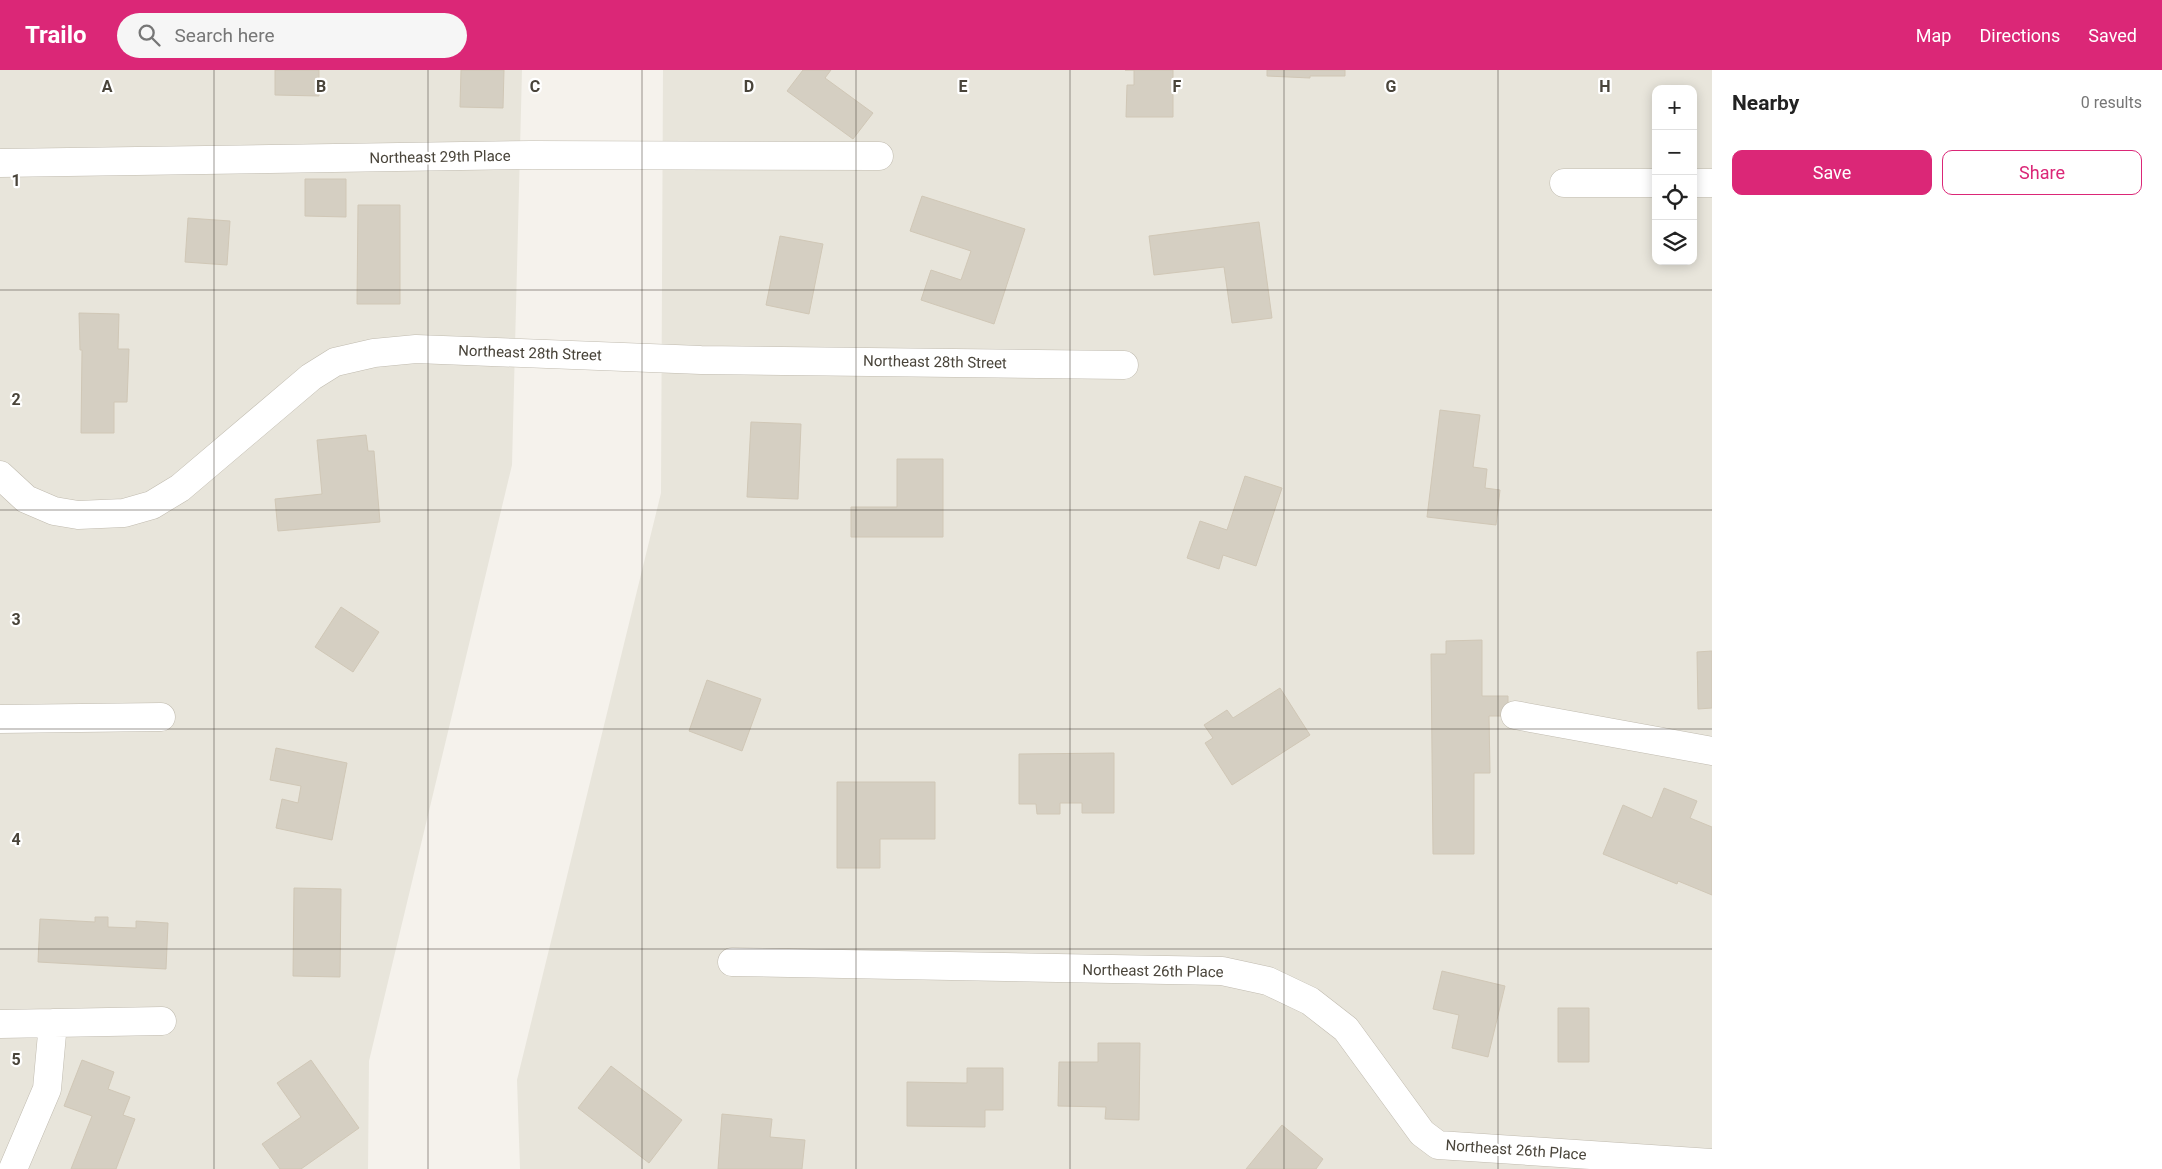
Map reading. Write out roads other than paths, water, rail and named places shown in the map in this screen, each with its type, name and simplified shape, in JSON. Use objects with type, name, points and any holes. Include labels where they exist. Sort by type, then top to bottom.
[{"type":"street","name":"Northeast 29th Place","points":[[0,163],[532,155],[879,156]]},
{"type":"street","points":[[1564,183],[1652,183]]},
{"type":"street","points":[[1697,183],[1712,183]]},
{"type":"street","name":"Northeast 28th Street","points":[[0,475],[26,499],[54,511],[78,515],[124,513],[152,505],[180,488],[311,377],[335,362],[374,353],[416,349],[701,360],[1124,364]]},
{"type":"street","points":[[1515,715],[1712,751]]},
{"type":"street","points":[[0,720],[161,717]]},
{"type":"street","name":"Northeast 26th Place","points":[[732,962],[1222,971],[1268,981],[1310,1001],[1346,1029],[1422,1133],[1438,1145],[1712,1163]]},
{"type":"street","points":[[0,1024],[162,1021]]},
{"type":"street","points":[[13,1169],[47,1089],[53,1023]]}]
